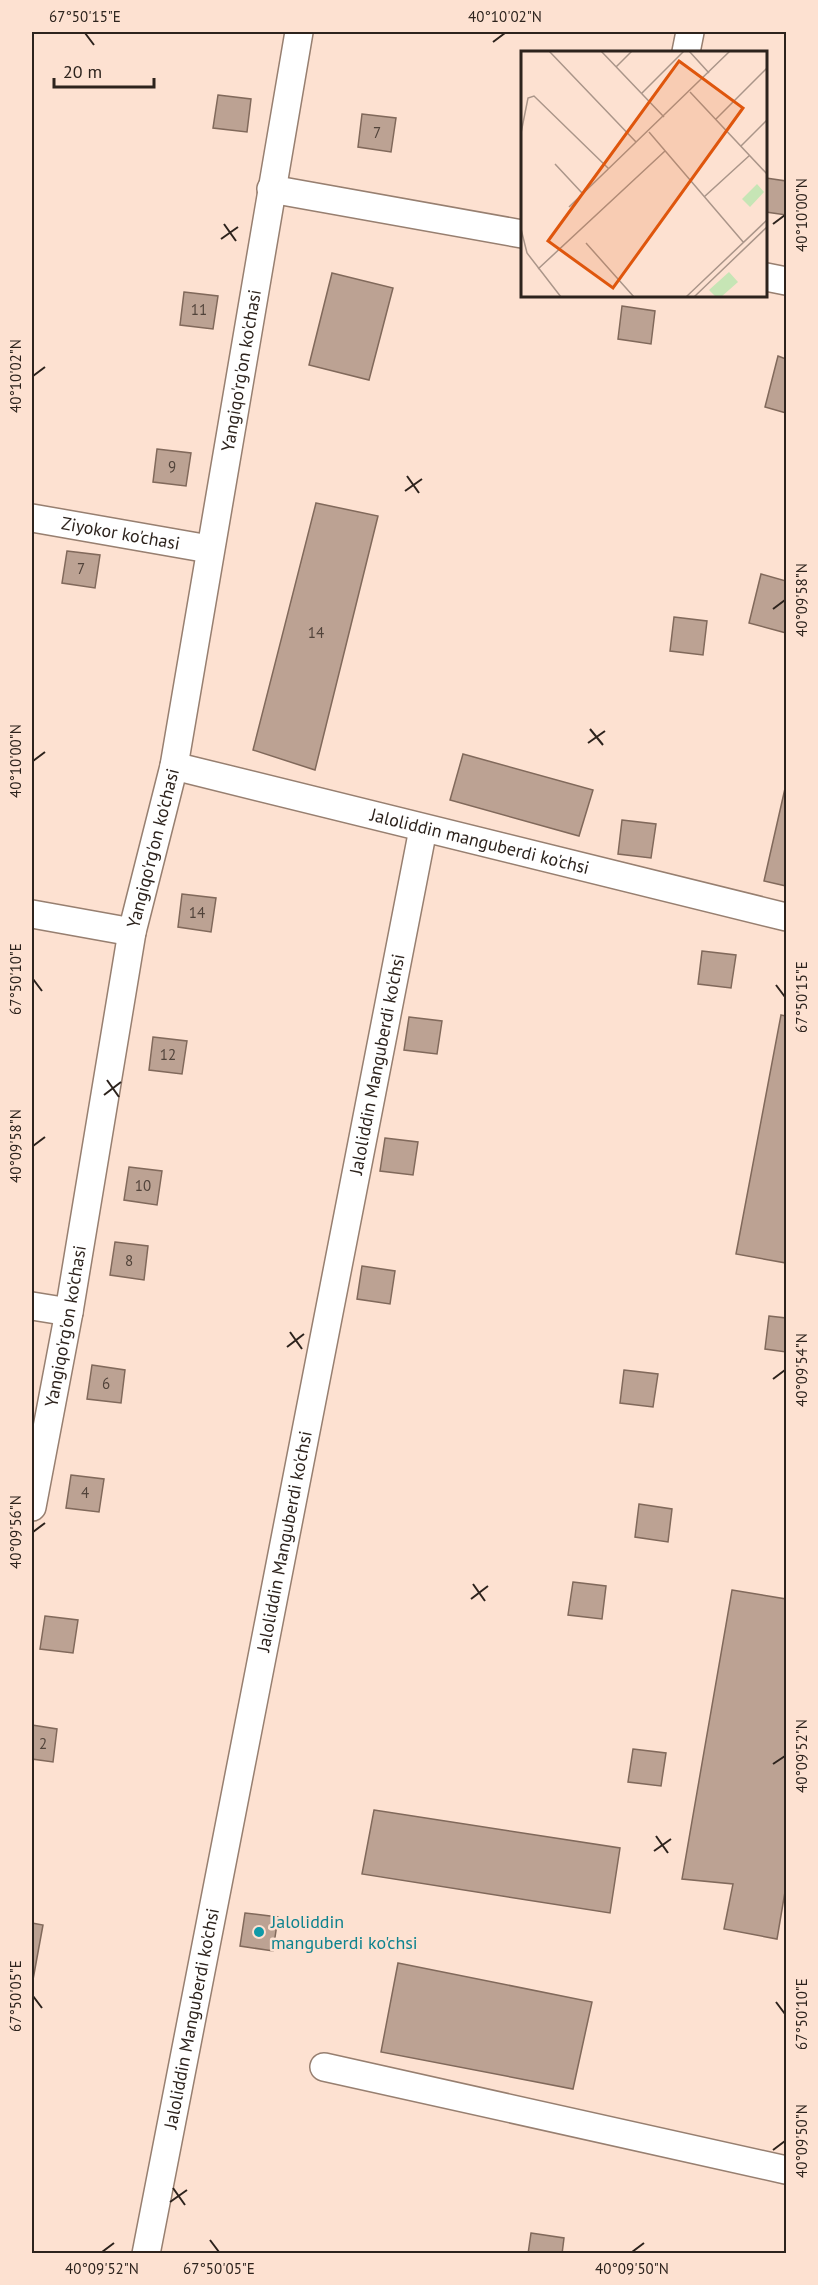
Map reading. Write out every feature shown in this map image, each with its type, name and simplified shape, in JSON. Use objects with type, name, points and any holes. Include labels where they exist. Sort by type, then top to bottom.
[{"type":"street","name":"Yangiqo'rg'on ko'chasi","points":[[32,1507],[69,1312],[132,932],[174,766],[209,549],[299,32]]},
{"type":"street","points":[[686,51],[690,32]]},
{"type":"street","points":[[271,189],[521,234]]},
{"type":"street","points":[[767,277],[786,281]]},
{"type":"street","name":"Ziyokor ko'chasi","points":[[32,518],[209,549]]},
{"type":"street","name":"Jaloliddin manguberdi ko'chsi","points":[[174,766],[786,917]]},
{"type":"street","name":"Jaloliddin Manguberdi ko'chsi","points":[[146,2253],[423,829]]},
{"type":"street","points":[[32,914],[132,932]]},
{"type":"street","points":[[32,1306],[69,1312]]},
{"type":"street","points":[[324,2067],[786,2170]]},
{"type":"building","points":[[218,95],[251,99],[247,132],[213,128]]},
{"type":"building","points":[[362,114],[396,118],[391,152],[358,147]]},
{"type":"building","points":[[767,178],[786,181],[786,215],[767,212]]},
{"type":"building","points":[[332,273],[393,288],[369,380],[309,365]]},
{"type":"building","points":[[184,292],[218,296],[213,329],[180,325]]},
{"type":"building","points":[[622,306],[655,311],[651,344],[618,339]]},
{"type":"building","points":[[778,356],[786,359],[786,413],[765,407]]},
{"type":"building","points":[[157,449],[191,453],[186,486],[153,482]]},
{"type":"building","points":[[316,503],[378,516],[315,770],[253,750]]},
{"type":"building","points":[[67,551],[100,555],[95,588],[62,583]]},
{"type":"building","points":[[761,574],[786,581],[786,633],[749,623]]},
{"type":"building","points":[[674,617],[707,621],[703,655],[670,651]]},
{"type":"building","points":[[463,754],[593,790],[579,836],[450,800]]},
{"type":"building","points":[[786,784],[786,886],[764,881]]},
{"type":"building","points":[[622,820],[656,824],[651,858],[618,854]]},
{"type":"building","points":[[182,894],[216,898],[211,932],[178,927]]},
{"type":"building","points":[[702,951],[736,955],[731,988],[698,984]]},
{"type":"building","points":[[781,1015],[786,1016],[786,1263],[736,1254]]},
{"type":"building","points":[[409,1017],[442,1021],[437,1054],[404,1050]]},
{"type":"building","points":[[153,1037],[187,1041],[182,1074],[149,1070]]},
{"type":"building","points":[[385,1138],[418,1142],[413,1175],[380,1171]]},
{"type":"building","points":[[129,1167],[162,1171],[157,1205],[124,1200]]},
{"type":"building","points":[[115,1242],[148,1246],[144,1280],[110,1275]]},
{"type":"building","points":[[362,1266],[395,1271],[390,1304],[357,1299]]},
{"type":"building","points":[[769,1316],[786,1318],[786,1352],[765,1349]]},
{"type":"building","points":[[92,1365],[125,1370],[121,1403],[87,1399]]},
{"type":"building","points":[[624,1370],[658,1374],[653,1407],[620,1403]]},
{"type":"building","points":[[71,1475],[104,1479],[99,1512],[66,1508]]},
{"type":"building","points":[[639,1504],[672,1509],[668,1542],[635,1537]]},
{"type":"building","points":[[573,1582],[606,1586],[602,1619],[568,1615]]},
{"type":"building","points":[[732,1590],[786,1599],[786,1886],[777,1939],[724,1929],[733,1884],[682,1879]]},
{"type":"building","points":[[45,1616],[78,1620],[73,1653],[40,1649]]},
{"type":"building","points":[[32,1725],[57,1729],[53,1762],[32,1759]]},
{"type":"building","points":[[633,1749],[666,1753],[661,1786],[628,1782]]},
{"type":"building","points":[[374,1810],[620,1848],[610,1913],[362,1874]]},
{"type":"building","name":"Jaloliddin manguberdi ko'chsi","points":[[245,1913],[278,1917],[273,1951],[240,1946]]},
{"type":"building","points":[[32,1923],[43,1925],[32,1985]]},
{"type":"building","points":[[398,1963],[592,2002],[573,2089],[381,2052]]},
{"type":"building","points":[[531,2233],[564,2238],[562,2254],[528,2254]]},
{"type":"place","name":"Jaloliddin manguberdi ko'chsi","points":[[259,1932]]}]
